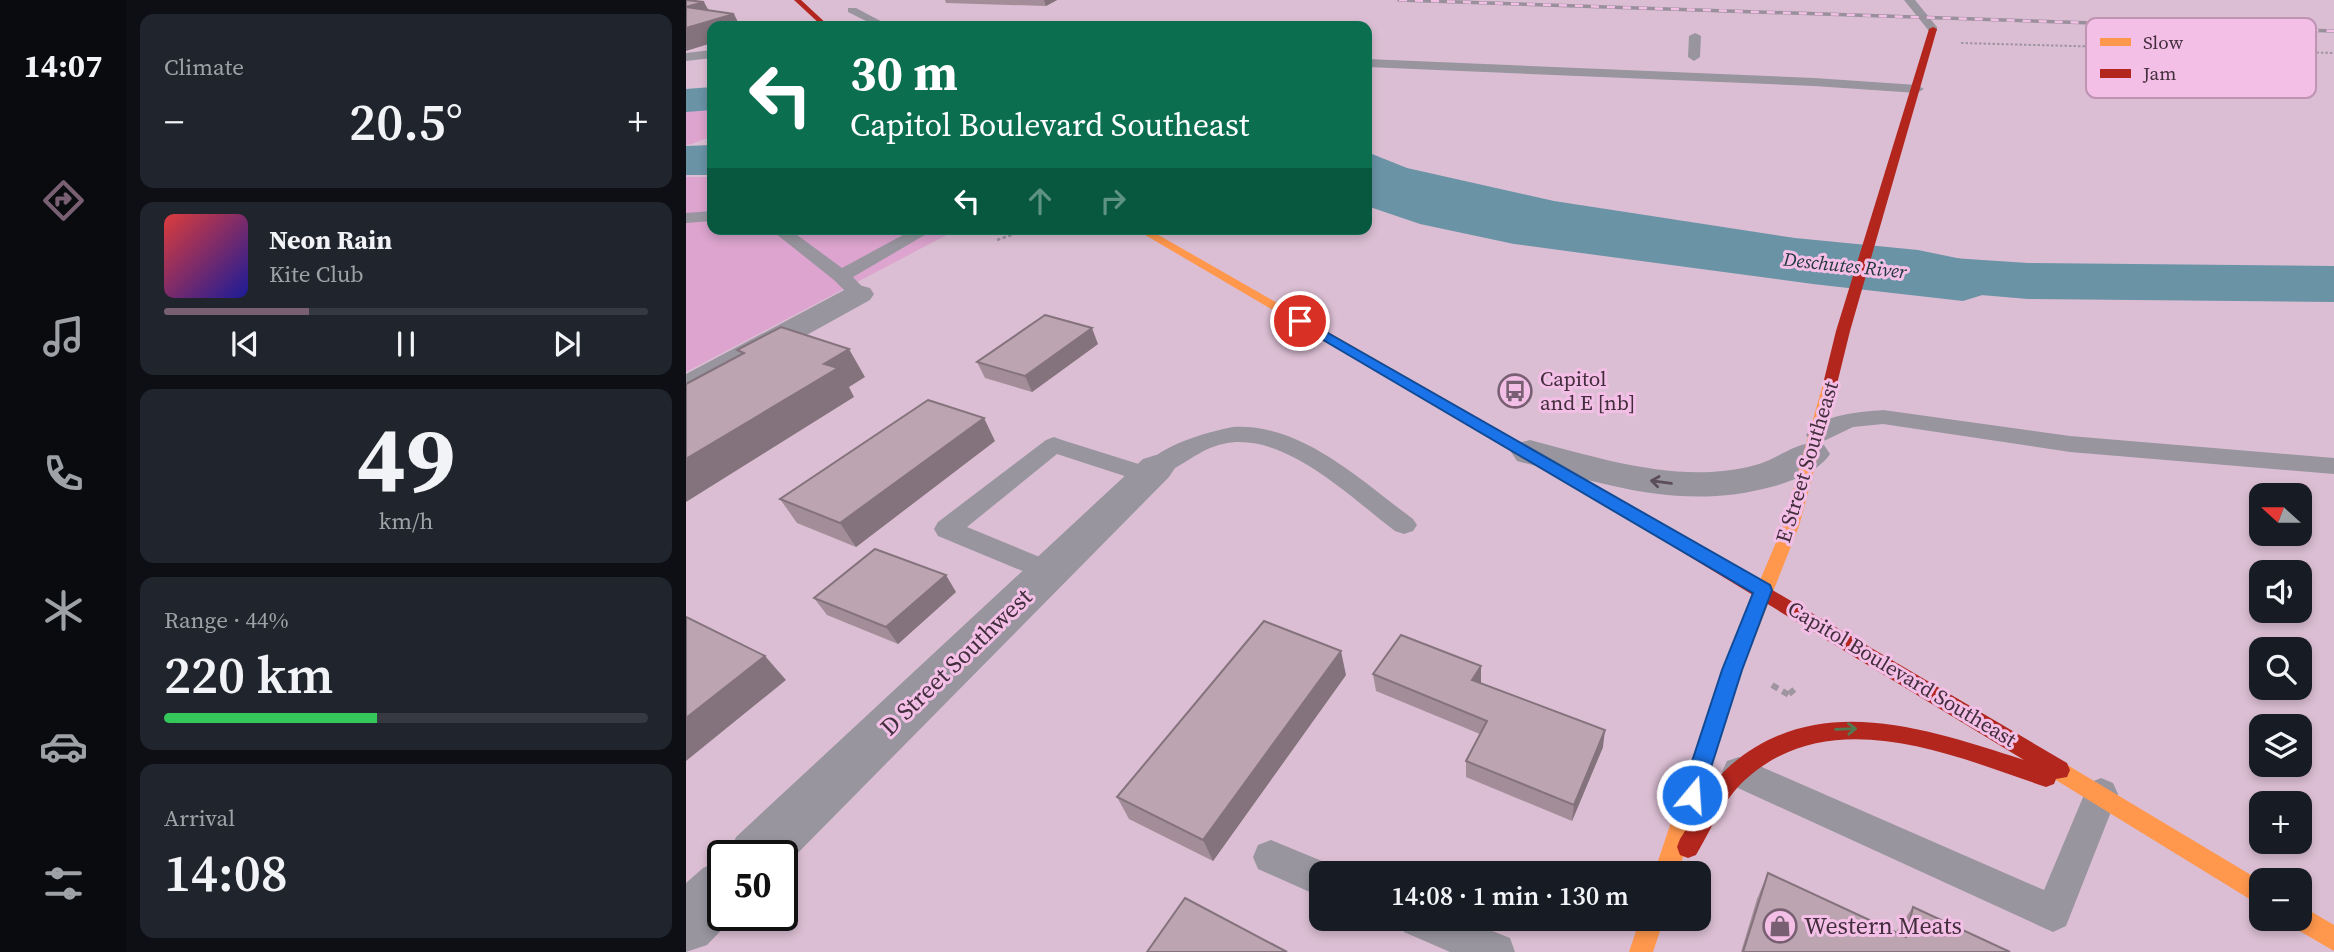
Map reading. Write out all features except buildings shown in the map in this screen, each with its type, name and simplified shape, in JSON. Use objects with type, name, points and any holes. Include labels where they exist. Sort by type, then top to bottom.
[{"type":"main road","points":[[797,0],[820,21]]},
{"type":"main road","name":"E Street Southeast","points":[[1672,861],[1732,670],[1791,526],[1879,205],[1917,89],[1933,29]]},
{"type":"main road","name":"Capitol Boulevard Southeast","points":[[1150,235],[1530,452],[1763,590],[2249,886]]},
{"type":"main road","points":[[1676,861],[1739,772],[1779,741],[1816,730],[1858,729],[1916,737],[2101,794]]},
{"type":"main road","points":[[2312,925],[2334,939]]},
{"type":"main road","points":[[1641,952],[1647,931]]},
{"type":"street","points":[[686,388],[850,285]]},
{"type":"street","points":[[1530,452],[1638,479],[1680,485],[1729,483],[1768,475],[1815,445]]},
{"type":"street","name":"D Street Southwest","points":[[773,840],[1153,472]]},
{"type":"street","points":[[686,924],[707,904]]},
{"type":"lane","points":[[1909,0],[1933,29]]},
{"type":"lane","points":[[852,10],[874,21]]},
{"type":"lane","points":[[1694,57],[1695,36]]},
{"type":"lane","points":[[686,58],[707,54]]},
{"type":"lane","points":[[1372,64],[1812,77],[1917,89]]},
{"type":"lane","points":[[686,218],[707,216]]},
{"type":"lane","points":[[786,235],[850,285],[918,235]]},
{"type":"lane","points":[[1815,445],[1848,420],[1883,417],[2070,444],[2334,466]]},
{"type":"lane","points":[[1049,572],[947,529],[1055,445],[1153,472],[1187,448],[1216,438],[1248,433],[1303,452],[1404,525]]},
{"type":"lane","points":[[1739,772],[2053,913],[2101,794]]},
{"type":"lane","points":[[1271,858],[1309,873]]},
{"type":"lane","points":[[1446,931],[1496,952]]},
{"type":"path","points":[[1927,50],[1948,42],[2086,46]]},
{"type":"path","points":[[2316,52],[2334,53]]},
{"type":"path","points":[[997,240],[1011,235]]},
{"type":"path","points":[[1771,685],[1789,694]]},
{"type":"shaded area","points":[[707,100],[707,139],[686,145],[686,102]]},
{"type":"shaded area","points":[[686,177],[707,177],[707,235],[947,235],[686,372]]},
{"type":"water","points":[[707,87],[707,110],[686,112],[686,89]]},
{"type":"water","points":[[707,145],[707,175],[686,175],[686,146]]},
{"type":"water","points":[[1372,154],[1407,168],[1554,201],[1795,238],[1918,250],[1981,263],[2028,281],[1963,301],[1514,244],[1420,224],[1372,208]]},
{"type":"waterway","name":"Deschutes River","points":[[1922,273],[2028,281],[2334,284]]},
{"type":"railway","points":[[1399,0],[2086,23]]},
{"type":"railway","points":[[2316,30],[2334,31]]},
{"type":"traffic: slow","points":[[1150,235],[1614,503]]},
{"type":"traffic: slow","points":[[1670,861],[1732,670],[1791,526],[1830,384]]},
{"type":"traffic: slow","points":[[2059,770],[2249,887]]},
{"type":"traffic: slow","points":[[2312,925],[2334,939]]},
{"type":"traffic: slow","points":[[1641,952],[1648,931]]},
{"type":"traffic: jam","points":[[797,0],[820,21]]},
{"type":"traffic: jam","points":[[1830,384],[1843,331],[1933,29]]},
{"type":"traffic: jam","points":[[1614,503],[2059,770]]},
{"type":"traffic: jam","points":[[1688,847],[1717,798],[1738,772],[1771,747],[1808,734],[1848,730],[1888,732],[1970,752],[2046,777]]},
{"type":"place","name":"Capitol and E [nb]","points":[[1515,391]]},
{"type":"place","name":"Western Meats","points":[[1780,926]]},
{"type":"route","points":[[1300,321],[1530,452],[1763,590],[1732,670],[1692,795]]}]
